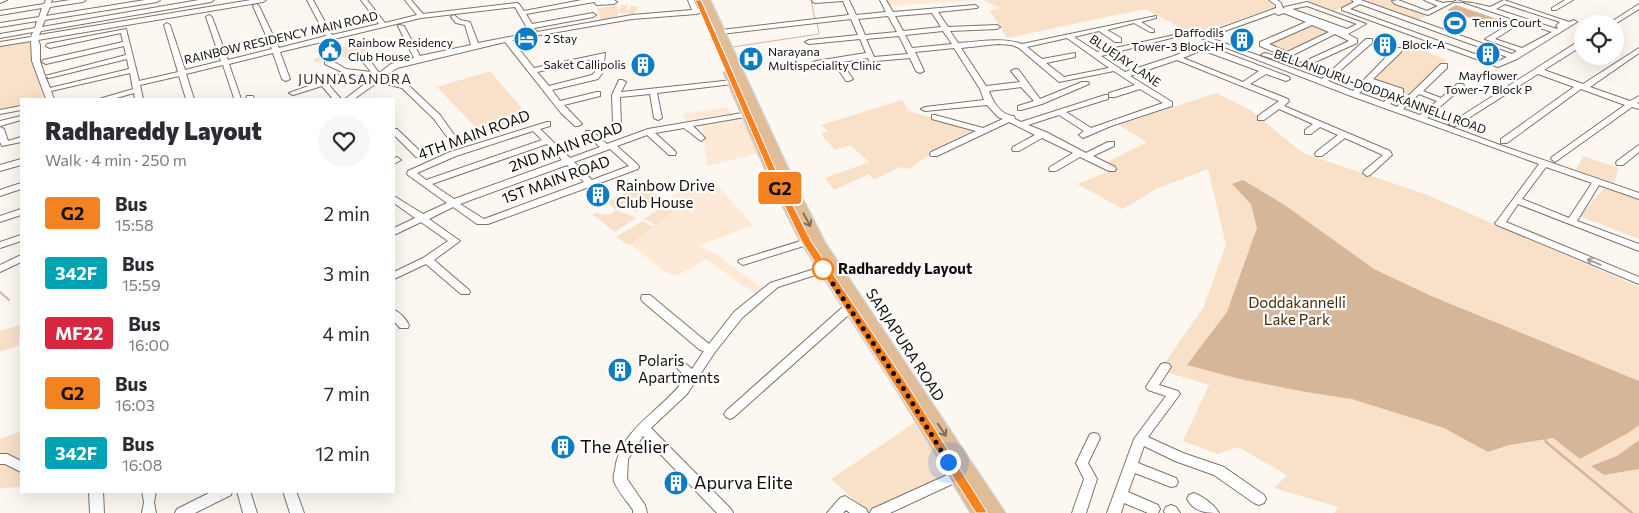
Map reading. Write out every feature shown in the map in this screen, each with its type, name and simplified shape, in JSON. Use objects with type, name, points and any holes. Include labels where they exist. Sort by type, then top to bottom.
[{"type":"main road","name":"SARJAPURA ROAD","points":[[701,6],[721,32],[791,212],[806,242],[849,308],[997,513]]},
{"type":"main road","name":"SARJAPURA ROAD","points":[[701,6],[733,82],[752,113],[819,243],[919,404],[956,476],[980,513]]},
{"type":"street","points":[[0,1],[4,0]]},
{"type":"street","points":[[0,13],[48,3],[83,0]]},
{"type":"street","points":[[0,25],[156,0]]},
{"type":"street","points":[[0,36],[211,0]]},
{"type":"street","points":[[310,0],[330,37]]},
{"type":"street","points":[[364,0],[383,25]]},
{"type":"street","points":[[408,0],[421,16]]},
{"type":"street","points":[[524,13],[593,0]]},
{"type":"street","points":[[597,0],[597,3],[614,2]]},
{"type":"street","points":[[691,0],[701,6]]},
{"type":"street","points":[[815,1],[841,0]]},
{"type":"street","points":[[846,0],[852,18],[872,60]]},
{"type":"street","points":[[883,0],[892,14],[920,71]]},
{"type":"street","points":[[1299,5],[1307,0]]},
{"type":"street","points":[[1396,0],[1395,2],[1397,3],[1425,13],[1454,0]]},
{"type":"street","points":[[1427,0],[1443,5]]},
{"type":"street","points":[[1460,0],[1518,22],[1553,32],[1574,22],[1506,0]]},
{"type":"street","points":[[1476,5],[1485,0]]},
{"type":"street","points":[[1554,9],[1570,0]]},
{"type":"street","points":[[140,21],[143,1]]},
{"type":"street","points":[[0,44],[260,1],[276,50],[292,89],[323,83],[353,72]]},
{"type":"street","name":"RAINBOW RESIDENCY MAIN ROAD","points":[[106,98],[137,91],[183,73],[225,62],[421,16],[470,7],[516,2],[535,35]]},
{"type":"street","points":[[1334,14],[1350,11],[1363,2]]},
{"type":"street","points":[[1350,11],[1363,2]]},
{"type":"street","points":[[1363,2],[1514,57]]},
{"type":"street","points":[[1350,11],[1496,64],[1514,57],[1566,22],[1504,2],[1490,10]]},
{"type":"street","points":[[48,3],[34,39],[36,44],[36,61],[50,98]]},
{"type":"street","points":[[1282,6],[1348,32],[1363,24],[1307,4],[1282,6],[1216,36],[1257,54],[1284,57],[1336,31]]},
{"type":"street","points":[[351,98],[394,66],[418,58],[507,39],[632,16],[701,6]]},
{"type":"street","points":[[1282,6],[1312,22],[1336,31],[1354,42],[1304,66],[1284,57],[1263,44],[1312,22]]},
{"type":"street","name":"BELLANDURU-DODDAKANNELLI ROAD","points":[[1282,6],[1278,10],[1204,36],[1205,38],[1422,118],[1514,158],[1544,164],[1639,196]]},
{"type":"street","points":[[1624,16],[1639,6]]},
{"type":"street","points":[[721,32],[975,7]]},
{"type":"street","points":[[934,11],[954,45],[984,89],[989,102],[1001,115],[1011,118],[1112,169]]},
{"type":"street","points":[[531,26],[593,15]]},
{"type":"street","points":[[1305,16],[1303,16],[1328,26]]},
{"type":"street","points":[[209,17],[238,98]]},
{"type":"street","points":[[454,17],[458,22],[468,23],[476,46]]},
{"type":"street","points":[[816,63],[836,60],[872,60],[954,45],[998,42],[1022,46],[1154,17]]},
{"type":"street","points":[[1135,21],[1152,31]]},
{"type":"street","points":[[1518,22],[1489,39],[1522,52]]},
{"type":"street","points":[[167,25],[190,98]]},
{"type":"street","points":[[401,26],[418,58]]},
{"type":"street","points":[[809,42],[861,35],[997,27]]},
{"type":"street","points":[[1101,29],[1118,40]]},
{"type":"street","points":[[50,46],[124,30],[137,91]]},
{"type":"street","points":[[1095,55],[1177,35]]},
{"type":"street","name":"BLUEJAY LANE","points":[[1060,112],[1087,133],[1169,104],[1069,36]]},
{"type":"street","points":[[507,39],[559,104],[578,124]]},
{"type":"street","points":[[1323,82],[1370,41]]},
{"type":"street","points":[[46,62],[128,43]]},
{"type":"street","points":[[1022,46],[1064,81],[1115,69]]},
{"type":"street","points":[[1124,75],[1204,47],[1286,79]]},
{"type":"street","points":[[1453,124],[1574,48]]},
{"type":"street","points":[[1354,94],[1398,50]]},
{"type":"street","points":[[1504,141],[1581,86],[1639,50]]},
{"type":"street","points":[[533,70],[602,55],[599,72],[595,77],[548,89]]},
{"type":"street","points":[[1041,62],[1072,55]]},
{"type":"street","points":[[49,76],[130,56]]},
{"type":"street","points":[[362,57],[378,76],[392,84],[404,86],[437,117],[453,139]]},
{"type":"street","points":[[1177,58],[1285,101],[1260,118]]},
{"type":"street","points":[[836,60],[849,79]]},
{"type":"street","points":[[328,62],[339,69],[378,76]]},
{"type":"street","points":[[1398,110],[1444,66]]},
{"type":"street","points":[[53,89],[133,70]]},
{"type":"street","points":[[1015,71],[1039,102]]},
{"type":"street","points":[[1245,84],[1265,71]]},
{"type":"street","points":[[1538,71],[1635,106]]},
{"type":"street","points":[[1373,77],[1400,91],[1385,105]]},
{"type":"street","points":[[617,124],[616,95],[622,82]]},
{"type":"street","points":[[616,95],[733,82]]},
{"type":"street","points":[[323,83],[335,98]]},
{"type":"street","points":[[1021,108],[1085,84]]},
{"type":"street","points":[[984,89],[1024,85]]},
{"type":"street","points":[[1023,124],[1141,86]]},
{"type":"street","points":[[1422,118],[1460,86]]},
{"type":"street","points":[[653,91],[658,118]]},
{"type":"street","points":[[1417,92],[1443,101]]},
{"type":"street","points":[[357,94],[363,98]]},
{"type":"street","points":[[559,104],[597,94]]},
{"type":"street","points":[[1555,159],[1635,106],[1639,98]]},
{"type":"street","points":[[925,108],[989,102]]},
{"type":"street","points":[[1278,106],[1388,155],[1367,173]]},
{"type":"street","points":[[0,112],[20,108]]},
{"type":"street","name":"2ND MAIN ROAD","points":[[395,231],[422,216],[453,203],[648,132],[752,113]]},
{"type":"street","points":[[936,117],[984,131]]},
{"type":"street","points":[[0,124],[20,118]]},
{"type":"street","points":[[934,154],[1011,118]]},
{"type":"street","name":"4TH MAIN ROAD","points":[[426,183],[411,173],[453,154],[547,124]]},
{"type":"street","points":[[1308,132],[1319,124]]},
{"type":"street","points":[[686,125],[701,138]]},
{"type":"street","points":[[535,128],[591,184]]},
{"type":"street","points":[[0,129],[5,144],[20,140]]},
{"type":"street","points":[[395,132],[419,155]]},
{"type":"street","points":[[648,132],[672,153]]},
{"type":"street","points":[[589,133],[608,146]]},
{"type":"street","points":[[1016,149],[1043,134]]},
{"type":"street","points":[[1319,154],[1344,134]]},
{"type":"street","points":[[426,183],[548,141]]},
{"type":"street","points":[[1053,169],[1084,154],[1111,144]]},
{"type":"street","name":"1ST MAIN ROAD","points":[[453,203],[480,222],[487,222],[635,167],[608,146]]},
{"type":"street","points":[[1620,163],[1639,148]]},
{"type":"street","points":[[0,168],[20,162]]},
{"type":"street","points":[[1544,164],[1500,223],[1639,281]]},
{"type":"street","points":[[1571,222],[1597,182]]},
{"type":"street","points":[[426,183],[453,203]]},
{"type":"street","points":[[0,193],[20,186]]},
{"type":"street","points":[[395,200],[422,216],[454,240],[454,242],[427,260],[395,276]]},
{"type":"street","points":[[1518,201],[1639,248]]},
{"type":"street","points":[[0,219],[20,212]]},
{"type":"street","points":[[0,245],[20,238]]},
{"type":"street","points":[[743,262],[806,242]]},
{"type":"street","points":[[0,269],[20,259]]},
{"type":"street","points":[[427,260],[465,292]]},
{"type":"street","points":[[640,513],[637,504],[620,480],[619,472],[622,459],[643,428],[683,391],[711,349],[738,315],[770,288],[779,283],[824,269]]},
{"type":"street","points":[[646,298],[704,347],[711,349]]},
{"type":"street","points":[[730,414],[849,308]]},
{"type":"street","points":[[395,315],[404,325]]},
{"type":"street","points":[[681,366],[693,376]]},
{"type":"street","points":[[1114,513],[1140,439],[1174,394],[1152,387],[1165,367]]},
{"type":"street","points":[[643,428],[726,513]]},
{"type":"street","points":[[1079,513],[1091,479],[1082,463],[1094,438]]},
{"type":"street","points":[[1140,439],[1179,457],[1219,471],[1259,500]]},
{"type":"street","points":[[0,459],[7,459],[20,466]]},
{"type":"street","points":[[1130,466],[1172,482]]},
{"type":"street","points":[[877,513],[956,476]]},
{"type":"street","points":[[96,493],[97,513]]},
{"type":"street","points":[[182,513],[222,493]]},
{"type":"street","points":[[244,493],[250,513]]},
{"type":"street","points":[[289,493],[297,513]]},
{"type":"street","points":[[1120,495],[1153,509]]},
{"type":"street","points":[[1194,499],[1212,513]]},
{"type":"street","points":[[834,513],[845,502],[861,513]]},
{"type":"shaded area","points":[[884,0],[980,0],[887,6]]},
{"type":"shaded area","points":[[1456,5],[1500,20],[1491,25],[1447,10]]},
{"type":"shaded area","points":[[727,107],[731,113],[686,121],[683,114]]},
{"type":"shaded area","points":[[741,117],[758,153],[707,166],[702,124]]},
{"type":"shaded area","points":[[713,180],[753,225],[699,246],[716,254],[762,288],[754,293],[706,259],[677,276],[666,273],[630,244],[680,206],[672,196]]},
{"type":"shaded area","name":"Doddakannelli Lake Park","points":[[1243,180],[1286,206],[1374,269],[1431,296],[1639,381],[1639,425],[1580,459],[1553,438],[1509,445],[1488,452],[1444,428],[1352,399],[1240,379],[1187,365],[1227,312],[1257,228],[1251,204],[1232,184]]},
{"type":"shaded area","points":[[1639,440],[1639,469],[1604,475],[1591,466],[1617,456]]},
{"type":"green space","points":[[982,0],[1266,0],[1276,7],[1195,35],[1145,9],[1007,38],[990,11],[1000,8]]},
{"type":"green space","points":[[1392,0],[1429,15],[1418,20],[1366,1]]},
{"type":"green space","points":[[1307,1],[1356,1],[1334,11]]},
{"type":"green space","points":[[621,5],[628,5],[626,10],[629,10],[631,6],[638,7],[634,14],[618,13]]},
{"type":"green space","points":[[617,6],[617,17],[601,20],[597,8]]},
{"type":"green space","points":[[1312,24],[1331,31],[1288,52],[1268,44]]},
{"type":"green space","points":[[30,41],[43,98],[20,98],[20,106],[0,111],[0,46]]},
{"type":"green space","points":[[359,44],[366,46],[366,50],[371,53],[328,59],[314,63],[315,61],[312,61],[328,50]]},
{"type":"green space","points":[[1408,45],[1447,60],[1397,107],[1389,104],[1403,90],[1373,79]]},
{"type":"green space","points":[[490,71],[530,118],[482,134],[437,87]]},
{"type":"green space","points":[[1216,93],[1250,110],[1303,153],[1425,194],[1639,287],[1639,513],[1334,513],[1338,507],[1274,488],[1287,475],[1238,447],[1218,454],[1183,441],[1209,385],[1160,370],[1203,308],[1226,245],[1208,169],[1156,189],[1123,209],[1077,184],[1118,168],[1107,162],[1147,142],[1119,125]]},
{"type":"green space","points":[[902,100],[909,111],[974,130],[927,152],[931,154],[908,169],[899,167],[874,180],[869,174],[834,190],[825,178],[869,162],[850,145],[835,150],[821,134],[828,131],[821,125]]},
{"type":"green space","points":[[1583,156],[1619,168],[1614,183],[1576,170]]},
{"type":"green space","points":[[641,182],[660,198],[636,212],[625,205],[615,209],[607,202],[625,193],[622,189]]},
{"type":"green space","points":[[1605,188],[1639,200],[1639,239],[1579,216]]},
{"type":"green space","points":[[668,203],[676,209],[656,225],[644,219]]},
{"type":"green space","points":[[617,210],[636,218],[615,232],[593,215],[595,213],[608,215]]},
{"type":"green space","points":[[643,221],[653,227],[629,245],[616,237]]},
{"type":"green space","points":[[20,325],[19,345],[0,352],[0,331]]},
{"type":"green space","points":[[914,423],[948,475],[868,512],[831,479]]},
{"type":"green space","points":[[20,431],[20,487],[0,488],[0,439]]},
{"type":"waterway","points":[[811,0],[815,19]]},
{"type":"waterway","points":[[733,47],[819,34],[817,23]]},
{"type":"waterway","points":[[0,292],[9,300]]},
{"type":"waterway","points":[[1545,438],[1546,442],[1632,513]]},
{"type":"bus line","name":"G2","points":[[698,0],[777,182],[806,242],[902,386],[956,476],[981,513]]},
{"type":"place","name":"Tennis Court","points":[[1455,23]]},
{"type":"place","name":"2 Stay","points":[[526,39]]},
{"type":"place","name":"Daffodils Tower-3 Block-H","points":[[1242,40]]},
{"type":"place","name":"Block-A","points":[[1385,45]]},
{"type":"place","name":"Rainbow Residency Club House","points":[[330,50]]},
{"type":"place","name":"Mayflower Tower-7 Block P","points":[[1488,54]]},
{"type":"place","name":"Narayana Multispeciality Clinic","points":[[751,59]]},
{"type":"place","name":"Saket Callipolis","points":[[643,65]]},
{"type":"place","name":"Rainbow Drive Club House","points":[[598,195]]},
{"type":"place","name":"Radhareddy Layout","points":[[823,269]]},
{"type":"place","name":"Polaris Apartments","points":[[620,370]]},
{"type":"place","name":"The Atelier","points":[[563,447]]},
{"type":"place","name":"Apurva Elite","points":[[676,483]]},
{"type":"district","name":"JUNNASANDRA","points":[[355,79]]},
{"type":"route","points":[[823,269],[902,386],[948,462]]}]
